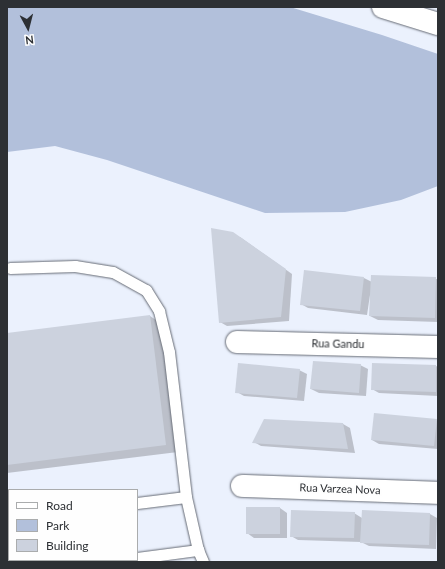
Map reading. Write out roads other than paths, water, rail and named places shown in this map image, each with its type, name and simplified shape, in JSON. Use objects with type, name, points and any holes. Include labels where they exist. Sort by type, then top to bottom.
[{"type":"street","points":[[383,7],[438,24]]},
{"type":"street","name":"Rua Gandu","points":[[237,342],[438,347]]},
{"type":"street","name":"Rua Varzea Nova","points":[[242,486],[438,493]]},
{"type":"lane","points":[[10,268],[76,266],[113,272],[146,290],[159,311],[169,352],[186,497],[198,550],[203,562]]},
{"type":"lane","points":[[138,503],[186,497]]},
{"type":"lane","points":[[138,558],[198,550]]}]
